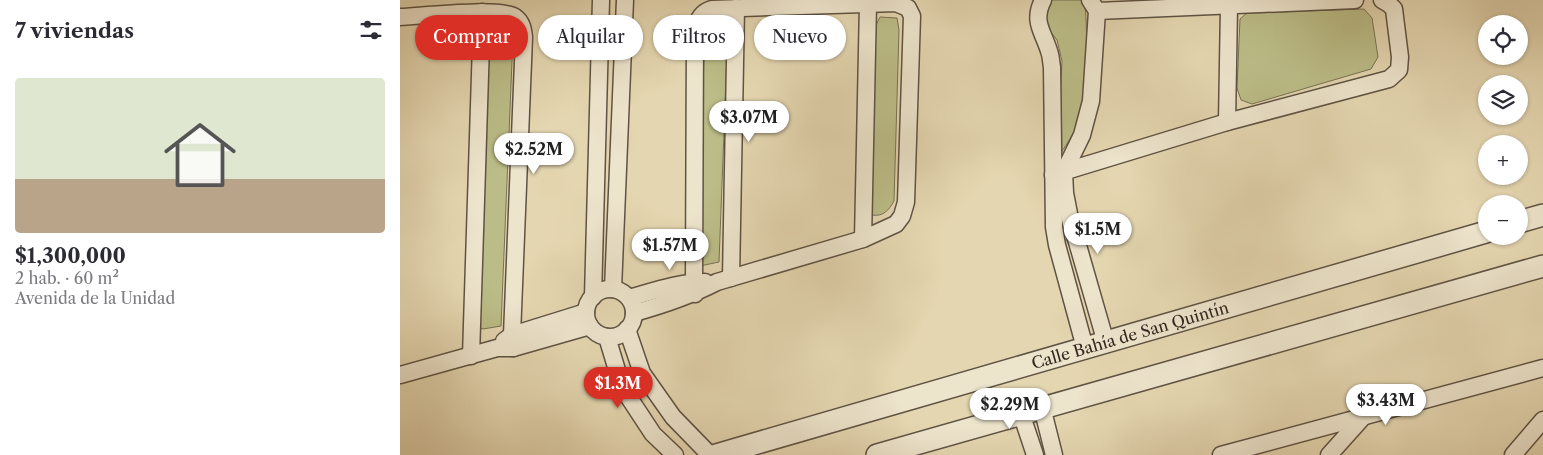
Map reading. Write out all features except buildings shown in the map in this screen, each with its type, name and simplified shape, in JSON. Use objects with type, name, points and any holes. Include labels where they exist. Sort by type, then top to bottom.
[{"type":"street","points":[[593,297],[601,0]]},
{"type":"street","points":[[613,290],[625,0]]},
{"type":"street","points":[[1043,0],[1038,10],[1038,22],[1040,32],[1050,53],[1052,68],[1058,174],[1053,209],[1057,244],[1085,348]]},
{"type":"street","points":[[1058,174],[1082,135],[1091,101],[1093,6],[1229,6],[1355,0]]},
{"type":"street","points":[[1058,174],[1227,122],[1389,79],[1399,70],[1400,56],[1394,9],[1382,0]]},
{"type":"street","points":[[631,306],[724,280],[864,239],[896,224],[904,209],[912,16],[908,8],[896,3],[736,8],[707,10],[699,19],[695,31],[695,288]]},
{"type":"street","points":[[864,239],[868,4]]},
{"type":"street","points":[[1227,122],[1229,6]]},
{"type":"street","points":[[724,280],[736,8]]},
{"type":"street","points":[[471,356],[482,12]]},
{"type":"street","points":[[400,17],[482,12],[504,14],[516,18],[521,24],[524,37],[513,341]]},
{"type":"street","points":[[1058,174],[1065,193],[1071,224],[1078,242],[1106,343]]},
{"type":"street","points":[[1528,219],[1543,215]]},
{"type":"street","name":"Calle Bahía de San Quintín","points":[[716,455],[1478,234]]},
{"type":"street","points":[[877,455],[1543,266]]},
{"type":"street","points":[[613,290],[619,291],[631,306],[631,324],[627,329],[614,337],[607,337],[600,335],[588,319],[588,304],[599,292],[613,290]]},
{"type":"street","points":[[400,375],[471,356],[513,341],[588,319]]},
{"type":"street","points":[[627,329],[642,373],[673,418],[710,455]]},
{"type":"street","points":[[607,337],[622,387],[653,434],[675,455]]},
{"type":"street","points":[[1221,455],[1543,368]]},
{"type":"street","points":[[1042,407],[1054,455]]},
{"type":"street","points":[[1021,413],[1035,455]]},
{"type":"street","points":[[1329,455],[1364,416]]},
{"type":"street","points":[[1513,455],[1543,420]]},
{"type":"street","points":[[922,455],[941,437]]},
{"type":"green space","points":[[1048,0],[1081,0],[1085,3],[1086,63],[1081,109],[1075,130],[1061,153],[1058,146],[1062,61],[1057,40],[1046,26],[1045,10]]},
{"type":"green space","points":[[1364,9],[1372,18],[1378,57],[1371,69],[1252,104],[1241,100],[1237,88],[1240,19],[1247,13]]},
{"type":"green space","points":[[880,17],[897,18],[899,30],[894,201],[885,212],[879,215],[872,215],[870,202],[876,25]]},
{"type":"green space","points":[[487,60],[512,60],[501,326],[483,329],[478,327]]},
{"type":"green space","points":[[704,60],[727,60],[719,262],[700,266],[697,263]]}]
